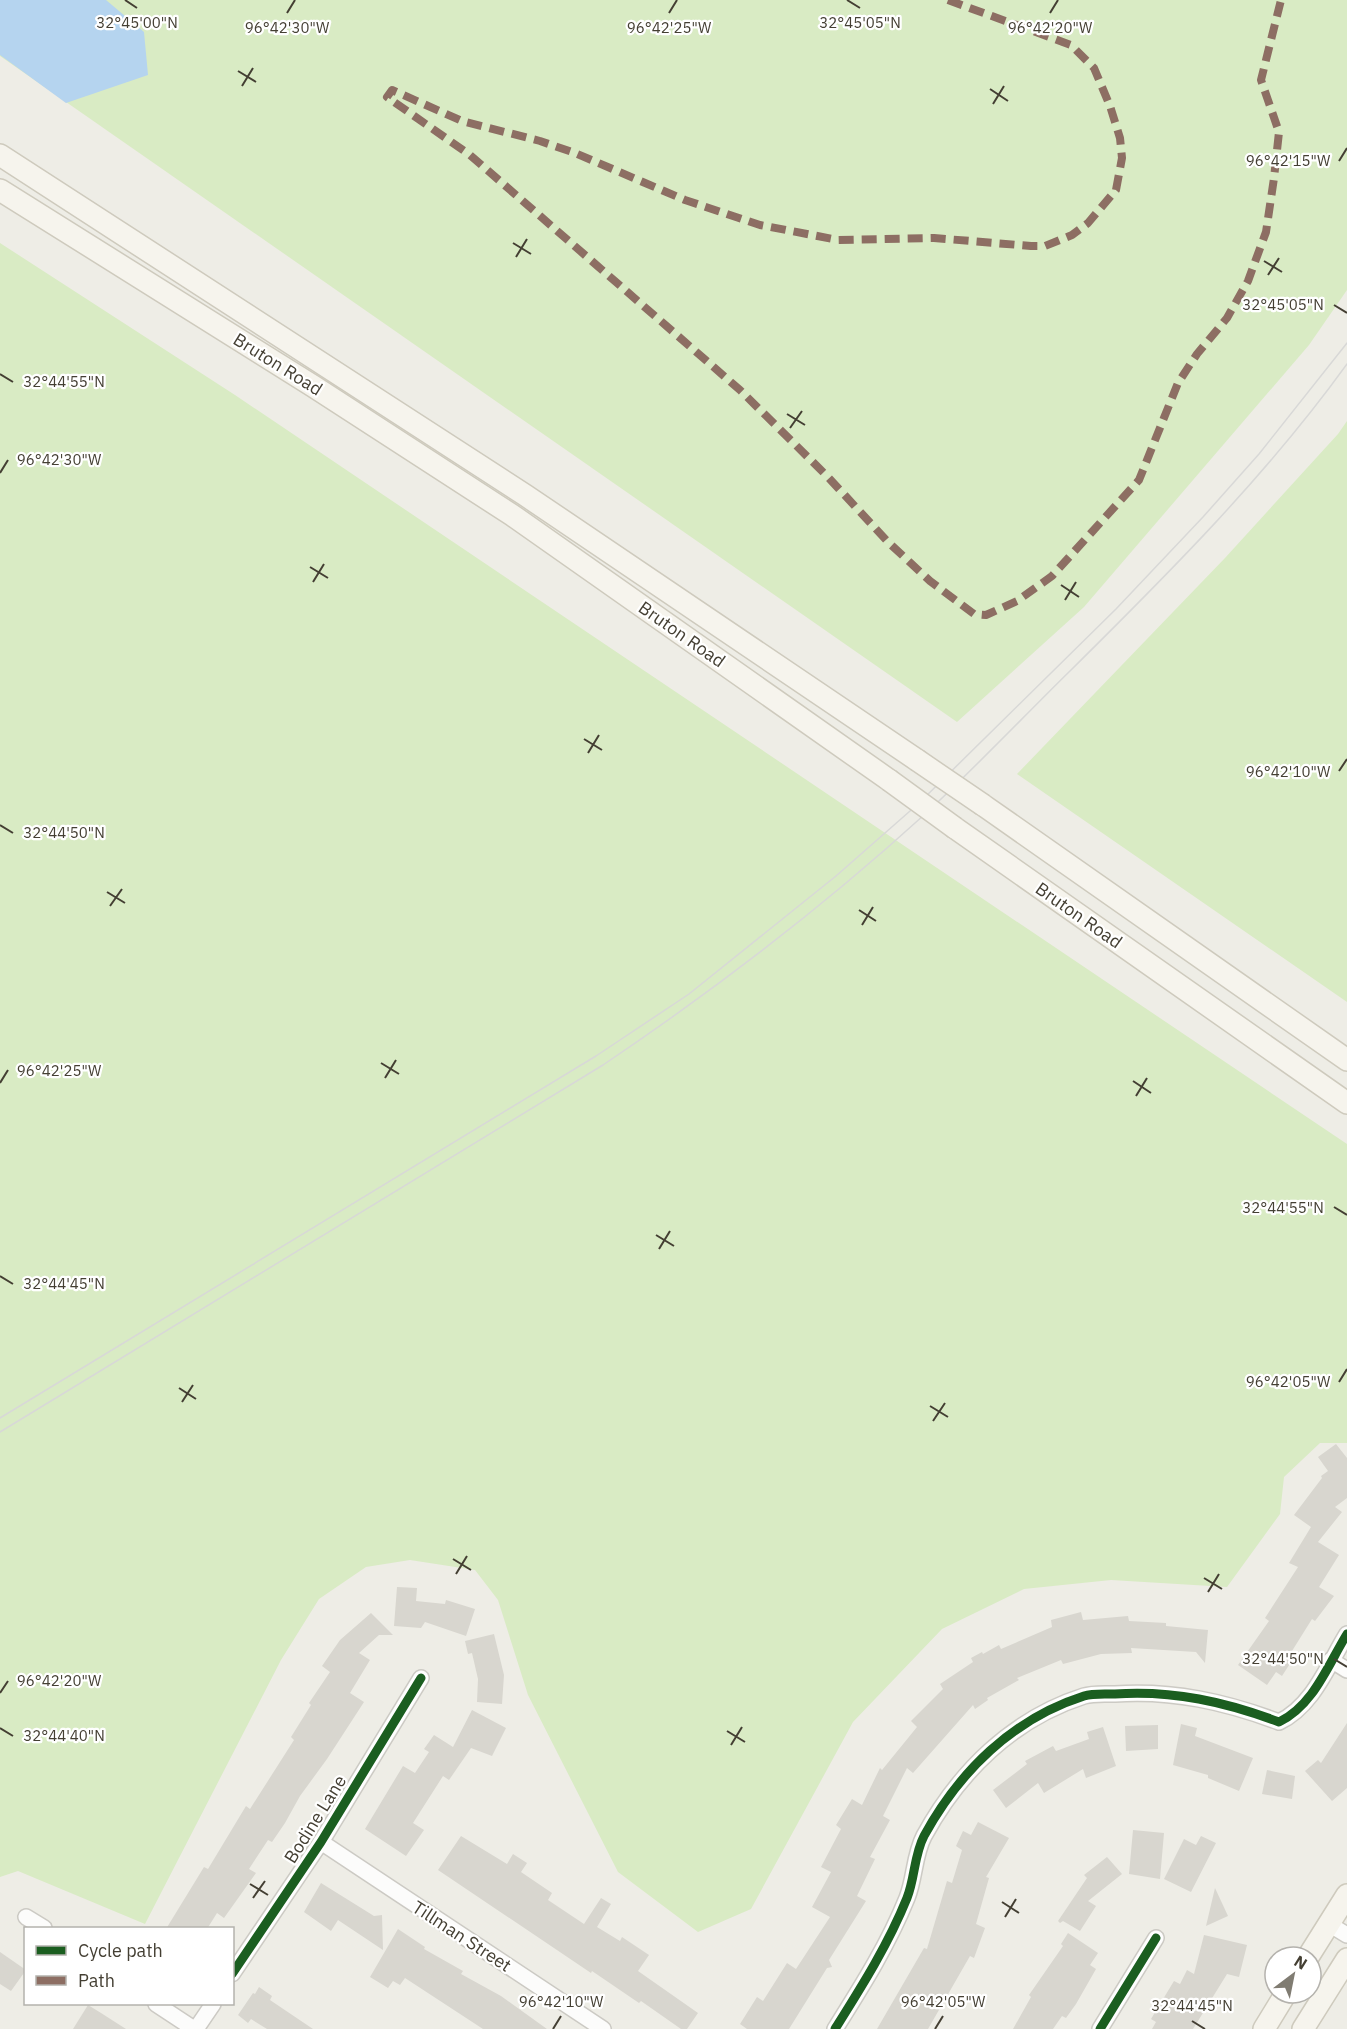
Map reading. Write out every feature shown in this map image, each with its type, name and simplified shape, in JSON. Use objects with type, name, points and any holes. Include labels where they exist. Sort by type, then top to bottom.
[{"type":"main road","name":"Bruton Road","points":[[0,155],[535,502],[983,805],[1347,1060]]},
{"type":"main road","name":"Bruton Road","points":[[0,190],[512,514],[1347,1103]]},
{"type":"main road","points":[[313,386],[325,365]]},
{"type":"main road","points":[[1321,1945],[1338,1929],[1347,1895]]},
{"type":"main road","points":[[1303,2029],[1347,1959]]},
{"type":"main road","points":[[1264,2029],[1279,2005]]},
{"type":"street","points":[[835,2029],[894,1929],[910,1891],[922,1840],[948,1795],[985,1753],[1032,1718],[1085,1696],[1147,1692],[1202,1698],[1235,1705],[1279,1722],[1291,1716],[1308,1700],[1347,1634]]},
{"type":"street","points":[[1331,1660],[1347,1670]]},
{"type":"street","name":"Bodine Lane","points":[[234,1971],[321,1842],[421,1678]]},
{"type":"street","name":"Tillman Street","points":[[321,1842],[603,2029]]},
{"type":"street","points":[[26,1917],[41,1927]]},
{"type":"street","points":[[1100,2029],[1156,1938]]},
{"type":"street","points":[[158,2005],[195,2029],[212,2005]]},
{"type":"green space","points":[[0,0],[1347,0],[1347,290],[1309,345],[1084,607],[957,722],[0,56]]},
{"type":"green space","points":[[0,243],[235,395],[1347,1144],[1347,1443],[1320,1443],[1284,1477],[1280,1514],[1227,1587],[1111,1580],[1024,1589],[942,1629],[853,1722],[751,1909],[698,1932],[618,1872],[528,1695],[498,1600],[475,1570],[410,1560],[366,1567],[319,1599],[281,1660],[145,1924],[18,1871],[0,1877]]},
{"type":"green space","points":[[1347,421],[1347,1002],[1017,774],[1225,558],[1338,434]]},
{"type":"water","points":[[0,0],[106,0],[144,32],[148,75],[66,103],[0,55]]},
{"type":"building","points":[[1336,1444],[1347,1458],[1347,1498],[1335,1507],[1342,1512],[1318,1542],[1339,1555],[1319,1587],[1334,1596],[1315,1621],[1312,1619],[1287,1659],[1291,1662],[1282,1676],[1276,1672],[1267,1685],[1238,1665],[1269,1621],[1265,1618],[1298,1567],[1289,1563],[1311,1527],[1294,1515],[1322,1478],[1321,1476],[1328,1471],[1318,1457]]},
{"type":"building","points":[[397,1587],[417,1588],[416,1601],[445,1604],[446,1600],[475,1609],[466,1636],[425,1622],[421,1628],[394,1626]]},
{"type":"building","points":[[1081,1612],[1083,1620],[1128,1616],[1129,1621],[1166,1623],[1166,1626],[1208,1630],[1205,1663],[1196,1652],[1131,1648],[1132,1653],[1101,1654],[1063,1664],[1061,1660],[1017,1678],[1019,1680],[987,1698],[988,1700],[975,1709],[973,1705],[913,1773],[907,1768],[883,1816],[890,1820],[870,1857],[875,1859],[857,1896],[866,1901],[829,1960],[832,1967],[827,1968],[789,2029],[747,2029],[740,2024],[757,1997],[763,2001],[787,1963],[796,1969],[830,1917],[812,1907],[831,1872],[821,1867],[841,1829],[836,1825],[852,1799],[862,1805],[880,1768],[882,1770],[917,1727],[911,1721],[943,1689],[940,1684],[973,1662],[971,1658],[982,1652],[983,1654],[999,1645],[1001,1649],[1052,1627],[1051,1620]]},
{"type":"building","points":[[371,1613],[393,1635],[379,1635],[359,1653],[370,1660],[350,1693],[364,1702],[300,1796],[272,1842],[268,1840],[249,1869],[256,1873],[224,1918],[217,1913],[208,1927],[167,1927],[204,1867],[208,1869],[246,1806],[250,1809],[294,1740],[291,1737],[311,1705],[309,1703],[330,1672],[322,1666],[340,1640]]},
{"type":"building","points":[[494,1634],[504,1675],[502,1704],[477,1702],[478,1679],[472,1653],[468,1654],[465,1641]]},
{"type":"building","points":[[472,1710],[506,1728],[492,1756],[471,1748],[449,1780],[443,1776],[413,1823],[424,1830],[406,1856],[365,1829],[403,1766],[415,1773],[429,1752],[424,1749],[434,1735],[453,1747]]},
{"type":"building","points":[[1347,1723],[1347,1788],[1332,1801],[1305,1771],[1318,1760],[1321,1763]]},
{"type":"building","points":[[1181,1724],[1197,1728],[1195,1736],[1253,1758],[1239,1791],[1208,1778],[1208,1775],[1173,1765]]},
{"type":"building","points":[[1158,1725],[1158,1749],[1126,1751],[1125,1726]]},
{"type":"building","points":[[1103,1727],[1116,1766],[1086,1778],[1083,1769],[1044,1793],[1038,1783],[1006,1808],[993,1790],[1027,1764],[1025,1761],[1053,1746],[1056,1751],[1089,1739],[1087,1732]]},
{"type":"building","points":[[1267,1770],[1295,1776],[1292,1799],[1262,1794]]},
{"type":"building","points":[[978,1822],[1009,1838],[986,1877],[989,1878],[976,1924],[985,1928],[974,1958],[970,1956],[928,2029],[877,2029],[924,1948],[927,1949],[947,1881],[952,1883],[962,1850],[956,1846],[963,1831],[971,1835]]},
{"type":"building","points":[[1133,1830],[1164,1833],[1160,1879],[1129,1874]]},
{"type":"building","points":[[461,1836],[507,1864],[513,1854],[527,1863],[521,1872],[552,1893],[548,1900],[584,1924],[601,1898],[611,1904],[597,1927],[620,1941],[622,1937],[649,1955],[638,1971],[698,2013],[687,2029],[681,2029],[641,2001],[639,2003],[592,1971],[591,1973],[438,1870]]},
{"type":"building","points":[[1201,1836],[1216,1843],[1191,1892],[1164,1879],[1184,1839],[1196,1845]]},
{"type":"building","points":[[1107,1857],[1122,1874],[1088,1901],[1096,1906],[1080,1931],[1063,1921],[1060,1923],[1058,1921],[1087,1878],[1084,1875]]},
{"type":"building","points":[[321,1883],[374,1916],[382,1915],[383,1950],[338,1920],[331,1931],[304,1912]]},
{"type":"building","points":[[1215,1888],[1228,1916],[1206,1926]]},
{"type":"building","points":[[398,1929],[425,1947],[424,1949],[463,1971],[461,1974],[501,1996],[547,2029],[483,2029],[405,1978],[400,1985],[393,1981],[388,1988],[370,1977]]},
{"type":"building","points":[[1068,1933],[1098,1953],[1090,1965],[1096,1969],[1076,2004],[1066,2018],[1062,2016],[1053,2029],[1013,2029],[1031,1997],[1029,1995],[1063,1946],[1061,1944]]},
{"type":"building","points":[[1204,1935],[1247,1945],[1239,1977],[1227,1974],[1193,2029],[1152,2029],[1156,2022],[1151,2019],[1174,1981],[1180,1984],[1187,1970],[1194,1974]]},
{"type":"building","points":[[0,1952],[24,1969],[24,1973],[11,1991],[0,1984]]},
{"type":"building","points":[[259,1987],[272,1996],[270,2000],[313,2029],[267,2029],[251,2019],[248,2023],[238,2015]]},
{"type":"building","points":[[88,2005],[101,2013],[126,2029],[73,2029]]},
{"type":"tram line","points":[[0,1418],[596,1056],[689,994],[836,876],[918,804],[1116,609],[1259,454],[1347,343]]},
{"type":"tram line","points":[[0,1432],[603,1065],[687,1007],[768,946],[848,882],[943,797],[1144,597],[1215,523],[1284,445],[1347,364]]},
{"type":"marked path","points":[[948,0],[1071,45],[1094,68],[1120,138],[1122,158],[1116,190],[1088,223],[1072,235],[1045,246],[934,238],[838,240],[760,225],[685,200],[575,153],[540,141],[462,121],[392,90],[387,97],[470,155],[740,390],[827,476],[888,542],[930,581],[974,614],[986,615],[1017,601],[1052,576],[1139,480],[1178,383],[1197,354],[1227,318],[1248,281],[1266,232],[1274,178],[1279,132],[1261,80],[1281,0]]},
{"type":"cycle path","points":[[835,2029],[874,1965],[900,1915],[910,1890],[918,1851],[924,1836],[954,1790],[971,1770],[1011,1734],[1058,1706],[1091,1694],[1137,1693],[1199,1699],[1279,1722],[1301,1706],[1319,1684],[1347,1634]]},
{"type":"cycle path","points":[[234,1971],[321,1842],[421,1678]]},
{"type":"cycle path","points":[[1100,2029],[1156,1938]]}]
